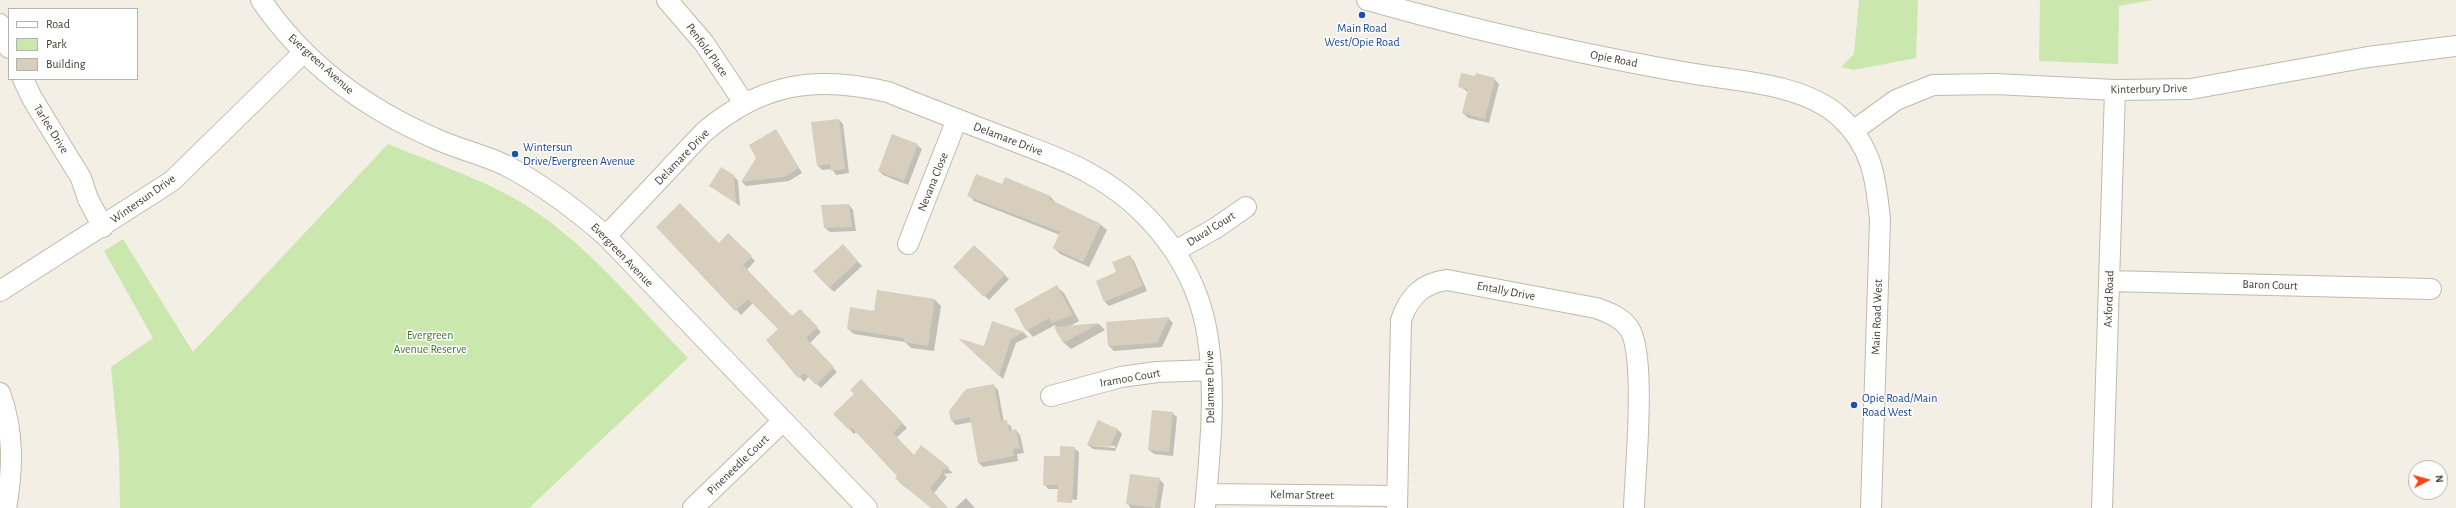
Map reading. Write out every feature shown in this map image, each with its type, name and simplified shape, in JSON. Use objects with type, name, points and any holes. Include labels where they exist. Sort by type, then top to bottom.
[{"type":"street","name":"Evergreen Avenue","points":[[261,0],[282,28],[304,52],[335,79],[369,104],[435,139],[492,160],[525,176],[566,203],[606,236],[867,508]]},
{"type":"street","name":"Penfold Place","points":[[667,0],[704,43],[744,103]]},
{"type":"street","name":"Opie Road","points":[[1367,0],[1476,29],[1580,52],[1761,84],[1790,92],[1823,105],[1838,116],[1853,131]]},
{"type":"street","points":[[0,24],[8,45]]},
{"type":"street","name":"Kinterbury Drive","points":[[1853,131],[1896,100],[1933,85],[1995,84],[2115,90],[2191,89],[2368,57],[2456,46]]},
{"type":"street","name":"Wintersun Drive","points":[[0,291],[108,224],[172,181],[304,52]]},
{"type":"street","name":"Tarlee Drive","points":[[23,80],[32,98],[81,178],[88,199],[108,224]]},
{"type":"street","name":"Delamare Drive","points":[[606,236],[704,132],[744,103],[797,86],[826,83],[856,85],[888,92],[1087,172],[1118,191],[1145,213],[1175,251],[1192,282],[1202,311],[1211,370],[1206,501]]},
{"type":"street","name":"Axford Road","points":[[2102,508],[2115,90]]},
{"type":"street","name":"Nevana Close","points":[[908,244],[957,119]]},
{"type":"street","name":"Main Road West","points":[[1853,131],[1871,160],[1876,177],[1880,220],[1871,508]]},
{"type":"street","name":"Duval Court","points":[[1175,251],[1216,228],[1246,207]]},
{"type":"street","name":"Entally Drive","points":[[1397,502],[1401,320],[1410,300],[1416,292],[1428,285],[1447,280],[1596,308],[1610,313],[1628,327],[1636,343],[1639,367],[1634,508]]},
{"type":"street","name":"Baron Court","points":[[2109,281],[2432,289]]},
{"type":"street","name":"Iramoo Court","points":[[1051,396],[1121,377],[1157,372],[1211,370]]},
{"type":"street","points":[[0,393],[9,428],[12,451],[11,476],[6,508]]},
{"type":"street","name":"Pineneedle Court","points":[[693,508],[783,421]]},
{"type":"street","name":"Kelmar Street","points":[[1206,501],[1397,502]]},
{"type":"green space","points":[[1859,0],[1918,0],[1916,58],[1853,70],[1841,67],[1854,54]]},
{"type":"green space","points":[[2040,0],[2153,0],[2119,6],[2118,64],[2039,61]]},
{"type":"green space","name":"Evergreen Avenue Reserve","points":[[388,144],[486,184],[517,200],[541,216],[564,233],[607,273],[688,358],[529,508],[120,508],[119,451],[111,367],[153,338],[104,251],[123,239],[193,352]]},
{"type":"building","points":[[1461,73],[1475,76],[1476,73],[1495,78],[1485,119],[1462,113],[1468,89],[1458,87]]},
{"type":"building","points":[[839,119],[845,169],[831,171],[830,164],[817,166],[811,122]]},
{"type":"building","points":[[776,129],[799,168],[784,177],[741,182],[756,158],[749,145]]},
{"type":"building","points":[[892,134],[918,144],[904,181],[878,171]]},
{"type":"building","points":[[721,167],[734,175],[736,203],[709,186]]},
{"type":"building","points":[[976,174],[1002,184],[1005,177],[1050,196],[1049,199],[1101,224],[1083,262],[1053,248],[1060,232],[967,196]]},
{"type":"building","points":[[680,203],[719,243],[728,233],[752,256],[743,265],[792,316],[800,309],[818,327],[806,338],[834,367],[816,385],[804,373],[798,378],[766,340],[778,329],[748,299],[735,311],[656,227]]},
{"type":"building","points":[[849,204],[852,227],[824,228],[821,205]]},
{"type":"building","points":[[843,244],[858,261],[829,288],[813,271]]},
{"type":"building","points":[[974,245],[1005,274],[984,297],[953,267]]},
{"type":"building","points":[[1130,255],[1143,286],[1104,302],[1096,281],[1116,272],[1112,262]]},
{"type":"building","points":[[1057,285],[1073,315],[1052,323],[1049,318],[1026,331],[1014,309]]},
{"type":"building","points":[[877,290],[935,299],[928,346],[904,342],[904,338],[847,329],[850,307],[874,311]]},
{"type":"building","points":[[1169,317],[1157,343],[1108,346],[1106,322]]},
{"type":"building","points":[[992,321],[1024,332],[1011,339],[999,376],[958,338],[984,346]]},
{"type":"building","points":[[1100,323],[1063,343],[1054,327]]},
{"type":"building","points":[[861,379],[903,423],[893,433],[914,455],[921,445],[950,468],[941,470],[943,472],[930,488],[948,508],[931,508],[895,478],[897,476],[852,428],[849,430],[833,414],[854,394],[850,390]]},
{"type":"building","points":[[994,384],[1001,421],[1007,420],[1009,431],[1016,429],[1020,448],[1013,449],[1014,456],[978,463],[970,417],[951,421],[949,411],[966,389]]},
{"type":"building","points":[[1152,410],[1173,412],[1169,452],[1148,450]]},
{"type":"building","points":[[1098,420],[1118,429],[1110,447],[1087,445]]},
{"type":"building","points":[[1060,446],[1075,447],[1072,503],[1057,502],[1058,485],[1043,485],[1044,456],[1060,456]]},
{"type":"building","points":[[1130,474],[1160,478],[1155,508],[1126,504]]},
{"type":"place","name":"Main Road West/Opie Road","points":[[1362,15]]},
{"type":"place","name":"Wintersun Drive/Evergreen Avenue","points":[[515,154]]},
{"type":"place","name":"Opie Road/Main Road West","points":[[1854,405]]}]
